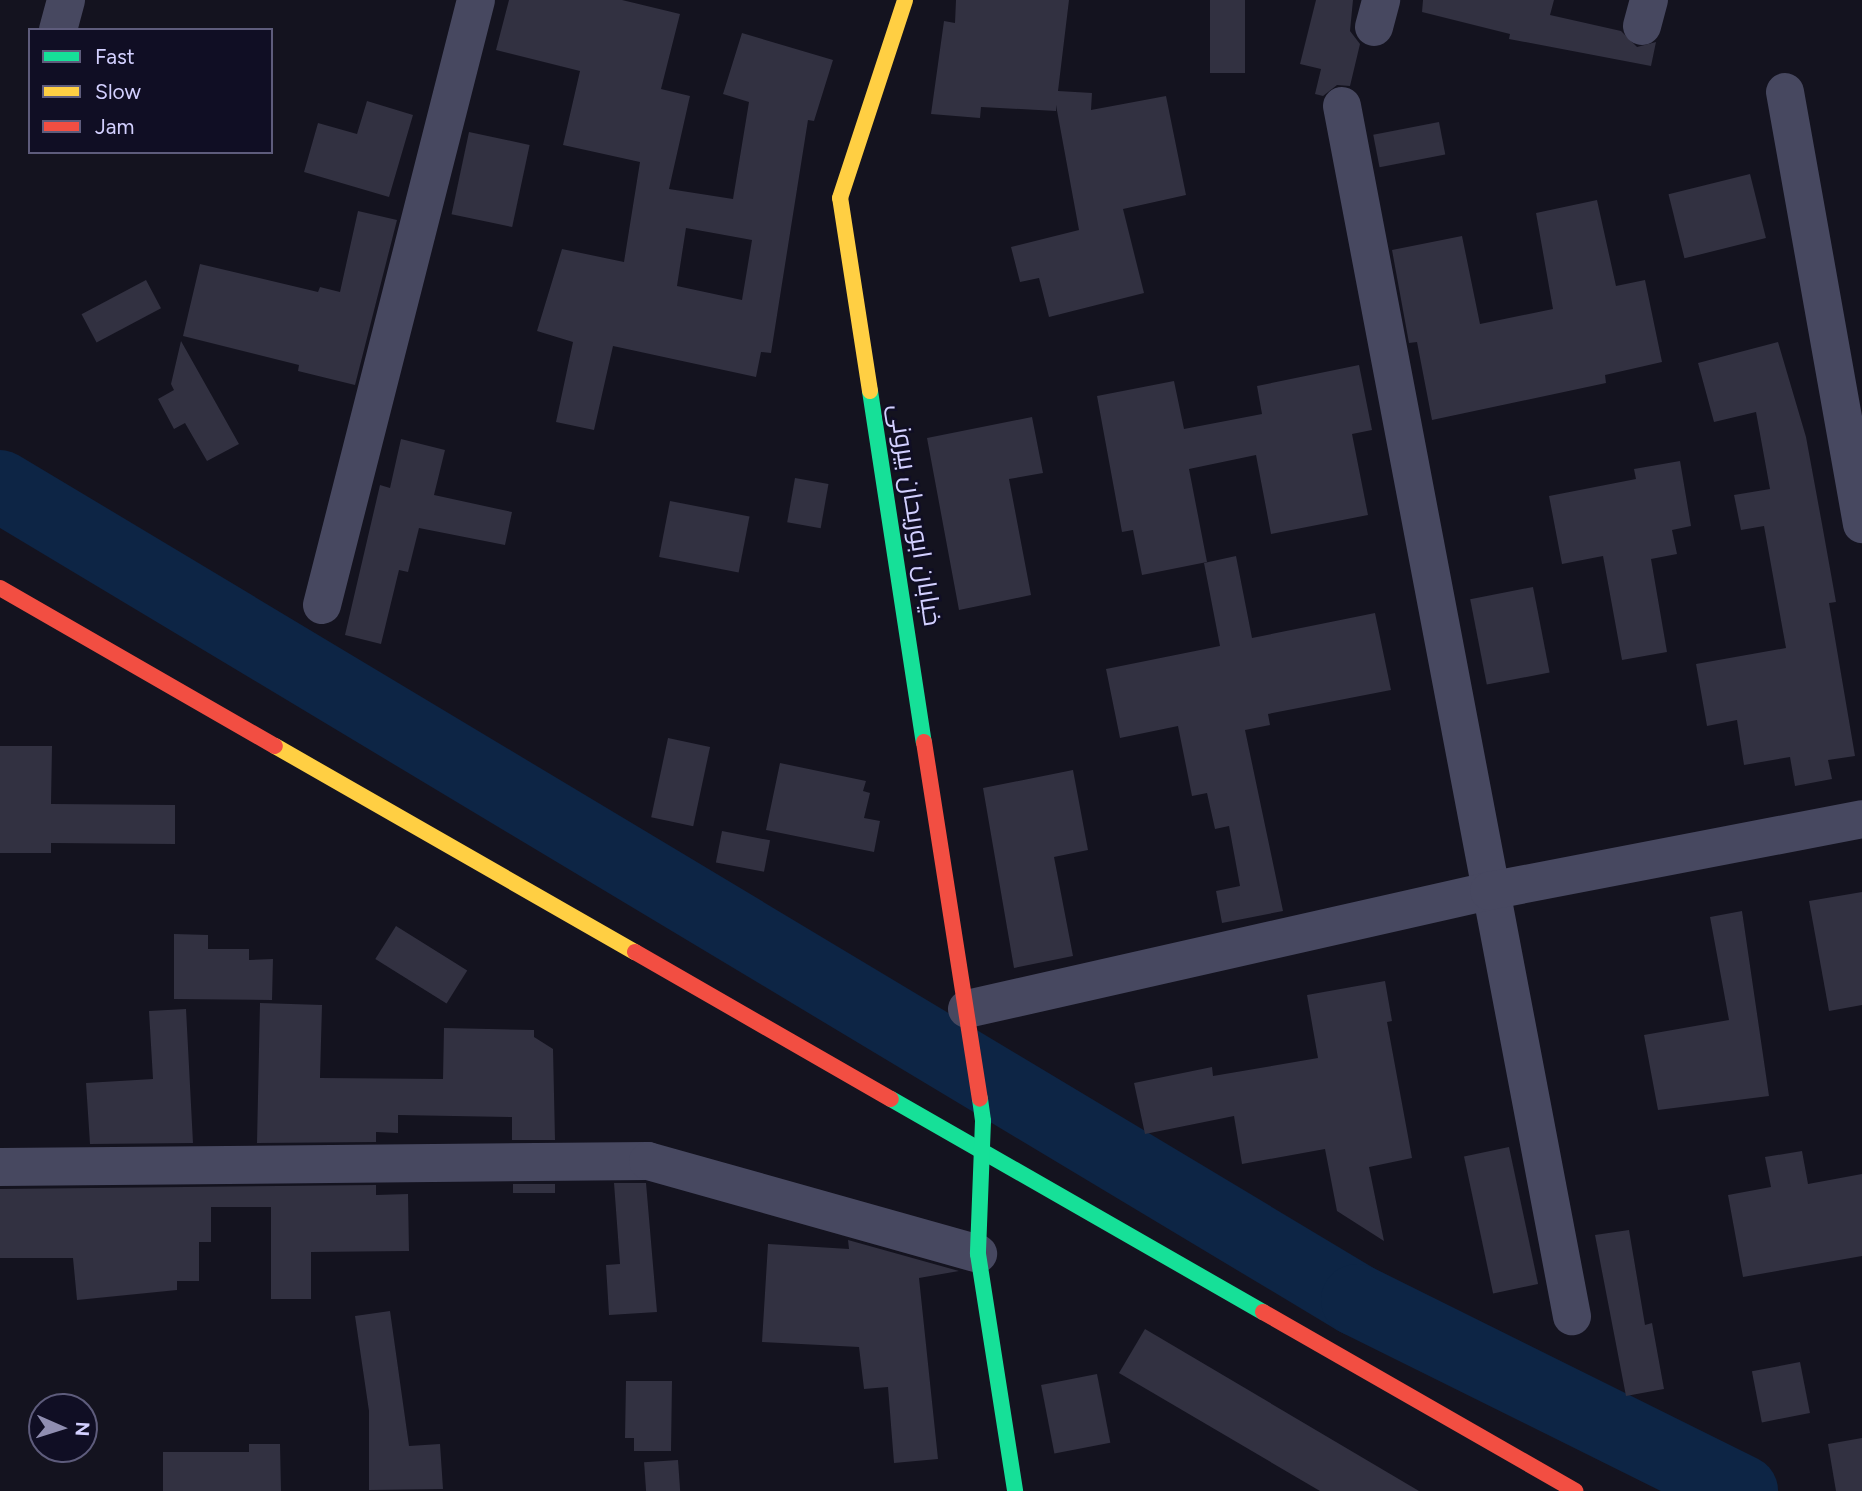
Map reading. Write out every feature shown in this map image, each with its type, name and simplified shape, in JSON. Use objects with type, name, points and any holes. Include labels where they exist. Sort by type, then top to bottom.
[{"type":"street","points":[[59,28],[66,0]]},
{"type":"street","points":[[322,605],[476,0]]},
{"type":"street","name":"خیابان ابوریحان بیرونی","points":[[905,0],[840,198],[973,1046],[983,1121],[984,1151],[978,1254],[1015,1491]]},
{"type":"street","points":[[1785,92],[1862,524]]},
{"type":"street","points":[[1342,106],[1489,891],[1572,1316]]},
{"type":"street","points":[[0,588],[1575,1491]]},
{"type":"street","points":[[967,1009],[1489,891],[1862,819]]},
{"type":"street","points":[[0,1167],[648,1161],[978,1254]]},
{"type":"building","points":[[509,0],[622,0],[680,14],[661,89],[690,96],[669,189],[733,199],[749,102],[723,94],[742,33],[833,60],[814,121],[808,120],[771,353],[761,352],[756,377],[613,346],[594,430],[556,422],[573,342],[537,331],[562,249],[624,262],[640,162],[563,145],[580,71],[496,50]],"holes":[[[686,228],[752,240],[742,300],[677,286]]]},
{"type":"building","points":[[956,0],[1069,0],[1058,91],[1092,93],[1091,110],[1166,96],[1186,195],[1123,209],[1144,293],[1049,317],[1039,278],[1020,282],[1011,247],[1079,230],[1056,105],[1056,111],[981,107],[980,118],[931,114],[944,21],[955,23]]},
{"type":"building","points":[[1210,0],[1245,0],[1245,73],[1210,73]]},
{"type":"building","points":[[1316,0],[1353,0],[1350,31],[1360,44],[1350,86],[1337,85],[1323,96],[1315,94],[1321,69],[1300,64]]},
{"type":"building","points":[[1423,0],[1554,0],[1550,15],[1621,31],[1637,47],[1656,42],[1651,66],[1509,39],[1510,34],[1422,12]]},
{"type":"building","points":[[367,101],[413,115],[389,197],[304,172],[318,123],[357,134]]},
{"type":"building","points":[[1439,122],[1445,154],[1380,167],[1373,135]]},
{"type":"building","points":[[469,132],[530,145],[512,227],[452,214]]},
{"type":"building","points":[[1750,174],[1766,238],[1684,258],[1668,194]]},
{"type":"building","points":[[1597,200],[1616,286],[1645,280],[1662,362],[1605,375],[1606,383],[1432,420],[1417,342],[1409,343],[1392,250],[1462,236],[1480,324],[1553,309],[1536,213]]},
{"type":"building","points":[[358,211],[397,220],[355,385],[298,371],[299,365],[183,336],[200,264],[318,292],[320,287],[340,292]]},
{"type":"building","points":[[146,280],[161,308],[97,343],[82,314]]},
{"type":"building","points":[[181,341],[239,444],[207,461],[185,423],[174,429],[158,399],[174,390],[171,384]]},
{"type":"building","points":[[1778,342],[1806,437],[1836,602],[1829,603],[1855,756],[1828,760],[1832,779],[1795,786],[1790,757],[1744,765],[1737,720],[1707,726],[1696,664],[1786,648],[1764,526],[1741,530],[1734,495],[1770,489],[1756,412],[1714,422],[1698,363]]},
{"type":"building","points":[[1359,365],[1372,430],[1352,434],[1368,515],[1271,534],[1256,455],[1189,469],[1207,562],[1142,575],[1133,530],[1122,532],[1097,396],[1174,381],[1184,429],[1262,414],[1257,386]]},
{"type":"building","points":[[1032,417],[1043,473],[1009,479],[1031,595],[959,610],[927,438]]},
{"type":"building","points":[[401,439],[445,450],[434,495],[512,512],[505,545],[419,528],[408,572],[399,570],[381,644],[345,635],[380,485],[390,488]]},
{"type":"building","points":[[1680,461],[1691,526],[1672,530],[1677,554],[1651,559],[1667,652],[1622,660],[1603,556],[1562,564],[1549,496],[1636,479],[1634,469]]},
{"type":"building","points":[[795,478],[828,484],[821,528],[787,522]]},
{"type":"building","points":[[670,501],[750,516],[739,572],[659,557]]},
{"type":"building","points":[[1236,556],[1252,638],[1375,613],[1391,690],[1268,714],[1270,725],[1245,730],[1283,911],[1222,923],[1216,891],[1240,886],[1229,826],[1215,829],[1207,793],[1192,796],[1178,726],[1120,738],[1106,669],[1220,646],[1204,563]]},
{"type":"building","points":[[1533,587],[1550,672],[1487,685],[1470,599]]},
{"type":"building","points":[[668,738],[710,747],[693,826],[651,817]]},
{"type":"building","points":[[0,746],[52,746],[51,804],[175,805],[175,844],[51,843],[51,853],[0,853]]},
{"type":"building","points":[[780,763],[866,781],[863,791],[870,793],[864,818],[880,821],[874,852],[766,830]]},
{"type":"building","points":[[1073,770],[1088,850],[1054,857],[1073,956],[1014,968],[983,788]]},
{"type":"building","points":[[722,831],[770,840],[764,872],[716,862]]},
{"type":"building","points":[[1862,892],[1862,1005],[1829,1011],[1809,901]]},
{"type":"building","points":[[1742,911],[1769,1096],[1658,1110],[1644,1035],[1729,1020],[1710,917]]},
{"type":"building","points":[[396,926],[467,971],[447,1004],[375,959]]},
{"type":"building","points":[[174,934],[208,935],[208,949],[249,949],[249,960],[273,959],[272,1000],[174,999]]},
{"type":"building","points":[[1385,981],[1392,1021],[1387,1022],[1412,1158],[1369,1167],[1384,1241],[1337,1211],[1325,1149],[1242,1164],[1234,1116],[1145,1134],[1134,1083],[1212,1067],[1213,1076],[1318,1058],[1307,995]]},
{"type":"building","points":[[260,1003],[322,1005],[320,1078],[443,1079],[444,1028],[534,1030],[534,1037],[553,1049],[555,1140],[512,1140],[512,1117],[398,1115],[398,1133],[376,1132],[376,1142],[257,1143]]},
{"type":"building","points":[[186,1009],[193,1143],[90,1144],[86,1083],[153,1079],[149,1011]]},
{"type":"building","points":[[1509,1147],[1538,1284],[1493,1294],[1464,1157]]},
{"type":"building","points":[[1802,1151],[1808,1184],[1862,1174],[1862,1256],[1743,1277],[1728,1195],[1771,1187],[1765,1157]]},
{"type":"building","points":[[614,1183],[646,1183],[657,1312],[609,1315],[606,1265],[620,1264]]},
{"type":"building","points":[[513,1184],[555,1184],[555,1193],[513,1193]]},
{"type":"building","points":[[376,1185],[376,1195],[408,1194],[409,1251],[311,1252],[311,1299],[271,1299],[271,1207],[211,1207],[211,1242],[199,1242],[199,1281],[177,1281],[177,1290],[77,1300],[73,1258],[0,1258],[0,1189]]},
{"type":"building","points":[[1629,1230],[1645,1325],[1652,1323],[1664,1389],[1626,1396],[1595,1235]]},
{"type":"building","points":[[848,1240],[959,1271],[919,1278],[938,1459],[894,1463],[888,1387],[864,1389],[859,1347],[762,1342],[768,1244],[849,1249]]},
{"type":"building","points":[[390,1311],[409,1446],[440,1444],[443,1489],[369,1490],[369,1411],[355,1316]]},
{"type":"building","points":[[1145,1329],[1419,1491],[1320,1491],[1119,1373]]},
{"type":"building","points":[[1800,1362],[1810,1413],[1762,1422],[1752,1371]]},
{"type":"building","points":[[1097,1374],[1110,1443],[1054,1454],[1041,1385]]},
{"type":"building","points":[[626,1381],[672,1381],[671,1451],[634,1451],[634,1438],[625,1438]]},
{"type":"building","points":[[1862,1438],[1862,1491],[1836,1491],[1828,1444]]},
{"type":"building","points":[[249,1444],[280,1444],[281,1491],[163,1491],[163,1452],[249,1452]]},
{"type":"building","points":[[678,1460],[680,1491],[646,1491],[644,1462]]},
{"type":"waterway","points":[[0,486],[1357,1300],[1742,1491]]},
{"type":"traffic: fast","points":[[870,391],[924,742]]},
{"type":"traffic: fast","points":[[891,1099],[1263,1312]]},
{"type":"traffic: fast","points":[[980,1099],[983,1121],[978,1254],[1015,1491]]},
{"type":"traffic: slow","points":[[870,391],[840,198],[905,0]]},
{"type":"traffic: slow","points":[[275,746],[635,952]]},
{"type":"traffic: jam","points":[[0,588],[275,746]]},
{"type":"traffic: jam","points":[[924,742],[980,1099]]},
{"type":"traffic: jam","points":[[635,952],[891,1099]]},
{"type":"traffic: jam","points":[[1263,1312],[1575,1491]]}]
